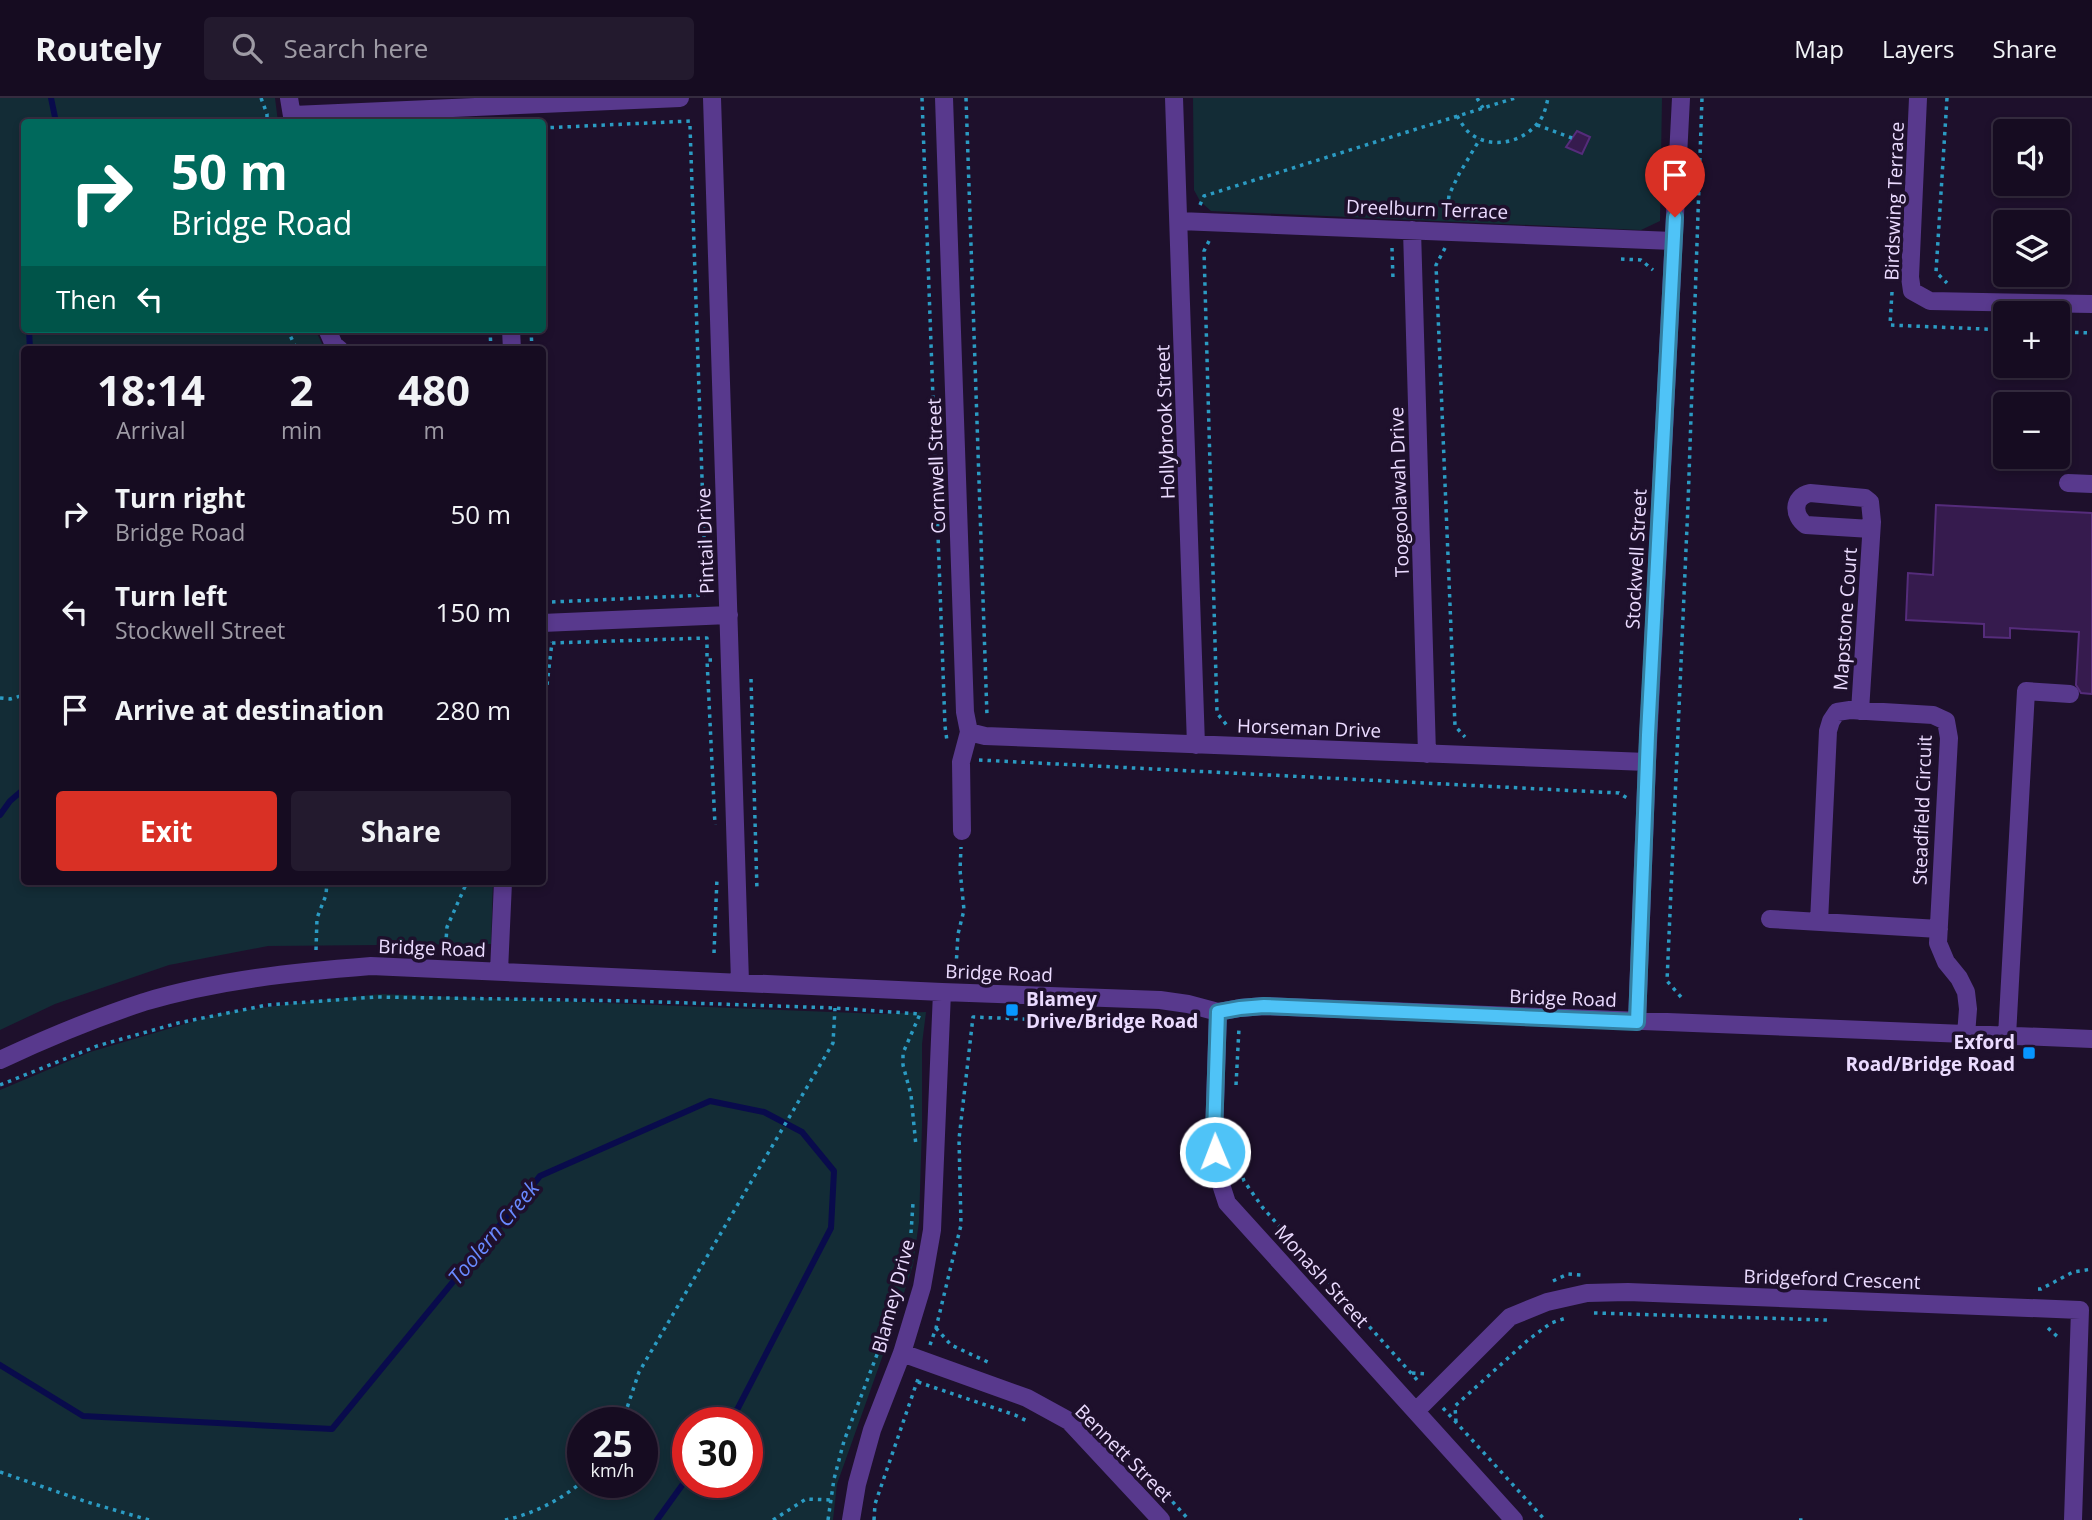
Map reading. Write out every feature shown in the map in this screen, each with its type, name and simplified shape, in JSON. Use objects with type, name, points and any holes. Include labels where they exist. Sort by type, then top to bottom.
[{"type":"street","points":[[292,112],[503,114],[680,98]]},
{"type":"street","name":"Pintail Drive","points":[[712,98],[740,982]]},
{"type":"street","name":"Cornwell Street","points":[[944,98],[965,712],[970,732],[961,762],[962,831]]},
{"type":"street","name":"Hollybrook Street","points":[[1174,98],[1187,221],[1196,745]]},
{"type":"street","name":"Stockwell Street","points":[[1637,1022],[1647,762],[1681,98]]},
{"type":"street","name":"Birdswing Terrace","points":[[1918,98],[1910,277],[1912,290],[1930,301],[2092,304]]},
{"type":"street","name":"Dreelburn Terrace","points":[[1187,221],[1673,240]]},
{"type":"street","name":"Toogoolawah Drive","points":[[1412,230],[1427,745]]},
{"type":"street","points":[[2068,483],[2092,484]]},
{"type":"street","name":"Mapstone Court","points":[[1860,711],[1871,529]]},
{"type":"street","points":[[546,623],[729,615]]},
{"type":"street","points":[[2007,1036],[2026,691],[2070,694]]},
{"type":"street","name":"Steadfield Circuit","points":[[1819,922],[1828,732],[1831,721],[1837,712],[1860,711],[1933,715],[1946,721],[1949,738],[1938,943],[1946,962],[1966,992],[1966,1035]]},
{"type":"street","name":"Horseman Drive","points":[[970,732],[985,736],[1196,745],[1427,745],[1647,762]]},
{"type":"street","points":[[499,971],[503,885]]},
{"type":"street","points":[[1770,919],[1939,929]]},
{"type":"street","name":"Bridge Road","points":[[0,1060],[72,1028],[146,1002],[234,981],[306,971],[371,966],[1162,1000],[1218,1012],[1264,1006],[2092,1039]]},
{"type":"street","name":"Blamey Drive","points":[[851,1520],[857,1484],[872,1430],[902,1353],[922,1287],[932,1230],[942,992]]},
{"type":"street","name":"Monash Street","points":[[1218,1012],[1214,1135],[1216,1169],[1227,1203],[1514,1520]]},
{"type":"street","name":"Bridgeford Crescent","points":[[1416,1411],[1510,1317],[1547,1302],[1587,1293],[1628,1292],[2080,1310],[2073,1520]]},
{"type":"street","name":"Bennett Street","points":[[902,1353],[1027,1398],[1069,1421],[1161,1520]]},
{"type":"path","points":[[261,98],[267,119]]},
{"type":"path","points":[[922,98],[945,726],[948,744],[963,755],[977,760],[1619,793],[1629,799]]},
{"type":"path","points":[[966,98],[987,716]]},
{"type":"path","points":[[1477,98],[1483,108]]},
{"type":"path","points":[[1208,244],[1187,221],[1203,197],[1515,98]]},
{"type":"path","points":[[1457,116],[1469,133],[1480,139],[1503,144],[1517,139],[1537,125],[1545,111],[1548,98]]},
{"type":"path","points":[[1681,998],[1667,981],[1687,532],[1702,98]]},
{"type":"path","points":[[1947,98],[1936,272],[1948,284]]},
{"type":"path","points":[[546,128],[690,123],[706,594]]},
{"type":"path","points":[[1537,125],[1572,138]]},
{"type":"path","points":[[1427,745],[1465,737],[1455,726],[1436,265],[1445,250],[1449,195],[1458,173],[1480,139]]},
{"type":"path","points":[[1211,238],[1204,251],[1217,713],[1231,730]]},
{"type":"path","points":[[1392,247],[1445,250]]},
{"type":"path","points":[[1615,259],[1642,260],[1653,270]]},
{"type":"path","points":[[2070,332],[2092,333]]},
{"type":"path","points":[[546,623],[552,643],[546,688]]},
{"type":"path","points":[[552,643],[707,638],[707,660]]},
{"type":"path","points":[[0,698],[21,696]]},
{"type":"path","points":[[957,967],[958,934],[964,910],[960,870],[962,831]]},
{"type":"path","points":[[316,950],[317,918],[326,895],[327,885]]},
{"type":"path","points":[[442,998],[447,927],[466,885]]},
{"type":"path","points":[[0,1085],[97,1046],[178,1023],[267,1005],[376,997],[632,1000],[920,1014],[903,1053],[902,1065],[911,1095],[915,1156]]},
{"type":"path","points":[[627,1407],[639,1372],[833,1043],[835,1008]]},
{"type":"path","points":[[973,1017],[1201,1026]]},
{"type":"path","points":[[1235,1096],[1239,1028]]},
{"type":"path","points":[[1234,1123],[1237,1158],[1244,1181],[1263,1208],[1545,1520]]},
{"type":"path","points":[[911,1235],[914,1193]]},
{"type":"path","points":[[828,1520],[834,1479],[844,1441],[897,1301]]},
{"type":"path","points":[[1586,1312],[1830,1320]]},
{"type":"path","points":[[1455,1422],[1455,1406],[1528,1340],[1551,1323],[1574,1316]]},
{"type":"path","points":[[2048,1327],[2064,1343]]},
{"type":"path","points":[[918,1381],[1015,1415],[1038,1427]]},
{"type":"path","points":[[0,1472],[149,1520]]},
{"type":"path","points":[[505,1520],[520,1517],[567,1494]]},
{"type":"path","points":[[773,1520],[806,1499],[831,1500]]},
{"type":"path","points":[[1799,1520],[1805,1520]]},
{"type":"shaded area","points":[[0,98],[275,98],[278,119],[21,119],[21,333],[317,333],[323,346],[21,346],[21,885],[493,885],[491,944],[268,946],[169,965],[55,1004],[0,1030]]},
{"type":"shaded area","points":[[1193,98],[1662,98],[1660,221],[1641,230],[1211,211],[1200,201],[1194,190]]},
{"type":"shaded area","points":[[381,994],[882,1014],[926,1012],[922,1044],[919,1222],[913,1265],[837,1484],[833,1520],[0,1520],[0,1090],[90,1052],[222,1013]]},
{"type":"building","points":[[1577,131],[1590,137],[1582,154],[1566,147]]},
{"type":"building","points":[[1936,505],[2092,513],[2092,694],[2081,693],[2076,685],[2079,632],[2010,628],[2010,638],[1984,637],[1984,624],[1906,620],[1908,573],[1933,575]]},
{"type":"waterway","name":"Toolern Creek","points":[[51,98],[55,119]]},
{"type":"waterway","name":"Toolern Creek","points":[[29,333],[30,346]]},
{"type":"waterway","name":"Toolern Creek","points":[[0,815],[21,792]]},
{"type":"waterway","name":"Toolern Creek","points":[[0,1365],[83,1416],[332,1429],[540,1176],[710,1101],[764,1112],[802,1132],[834,1171],[831,1228],[739,1407]]},
{"type":"waterway","name":"Toolern Creek","points":[[657,1520],[673,1498]]},
{"type":"place","name":"Blamey Drive/Bridge Road","points":[[1012,1010]]},
{"type":"place","name":"Exford Road/Bridge Road","points":[[2029,1053]]},
{"type":"route","points":[[1215,1152],[1218,1012],[1264,1006],[1637,1022],[1648,735],[1675,217]]}]
